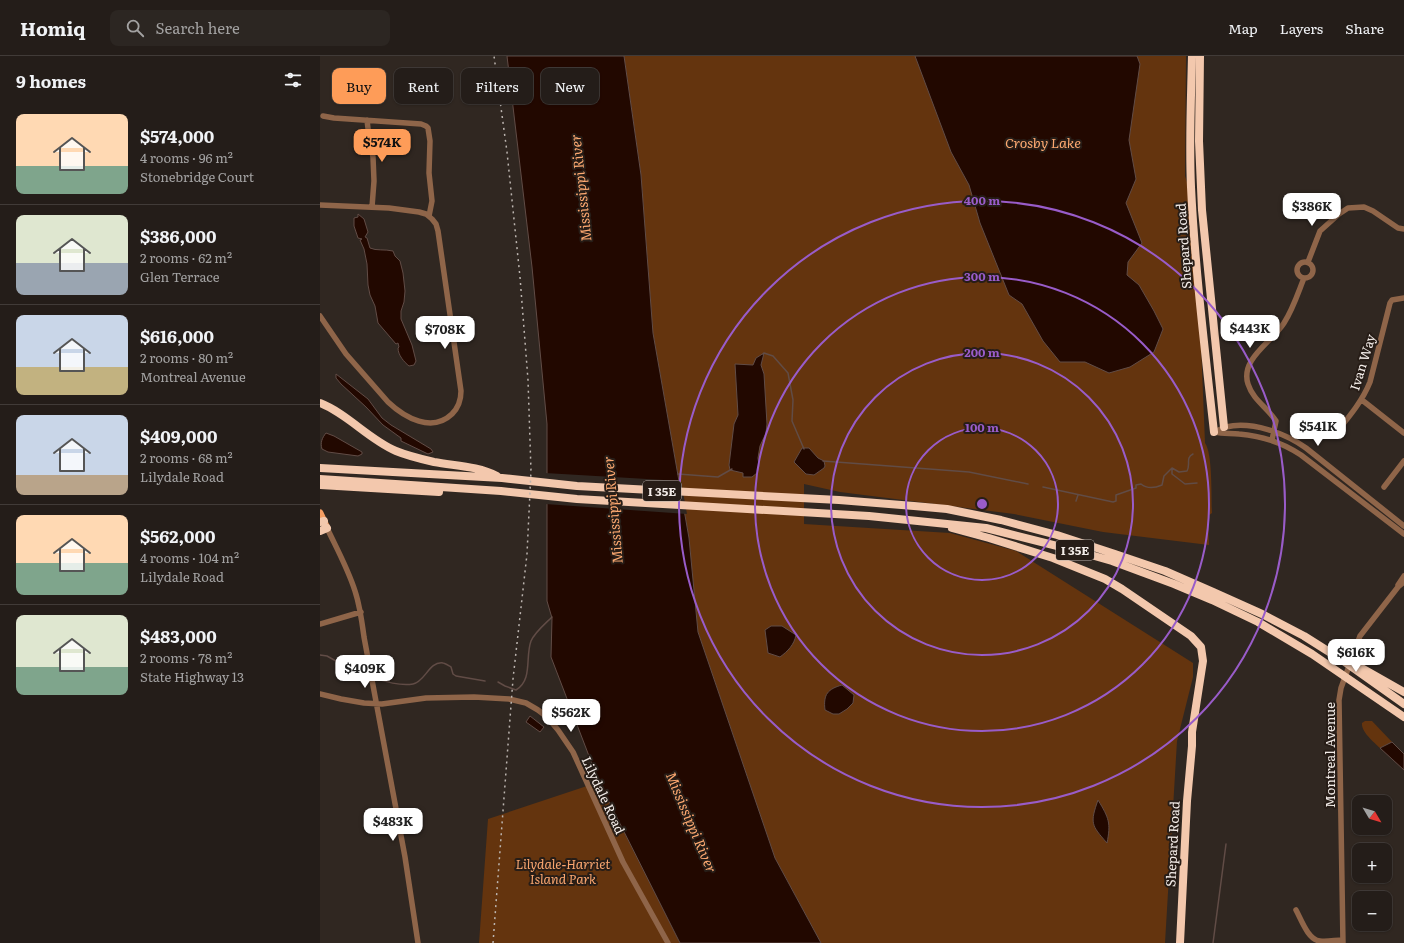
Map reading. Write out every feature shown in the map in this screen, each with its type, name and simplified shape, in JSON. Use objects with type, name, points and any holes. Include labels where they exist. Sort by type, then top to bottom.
[{"type":"highway","name":"Shepard Road","points":[[1192,56],[1190,145],[1192,210],[1196,263],[1214,432]]},
{"type":"highway","name":"Shepard Road","points":[[1200,56],[1199,134],[1202,210],[1206,262],[1224,427]]},
{"type":"highway","points":[[320,403],[332,409],[375,440],[394,450],[434,462],[486,470],[502,478]]},
{"type":"highway","name":"I 35E","points":[[320,468],[502,478],[577,486],[847,501],[947,509],[1002,520],[1044,531],[1165,571],[1213,596],[1233,610],[1258,622],[1312,654],[1404,717]]},
{"type":"highway","name":"I 35E","points":[[320,479],[491,490],[578,499],[823,513],[986,528],[1077,551],[1213,596],[1234,601],[1289,628],[1316,644],[1342,660],[1404,704]]},
{"type":"highway","points":[[320,485],[465,494],[491,490]]},
{"type":"highway","name":"Shepard Road","points":[[932,522],[1053,558],[1099,577],[1122,589],[1191,636],[1201,647],[1203,661],[1192,724],[1192,746],[1186,802],[1180,943]]},
{"type":"highway","points":[[1316,644],[1404,692]]},
{"type":"highway","points":[[1381,701],[1404,724]]},
{"type":"street","points":[[323,116],[421,124],[426,126],[428,128],[430,141],[429,173],[432,201],[429,216]]},
{"type":"street","points":[[367,120],[374,157],[372,207]]},
{"type":"street","points":[[320,204],[399,209],[419,212],[429,216],[434,222],[438,231],[456,368],[461,391],[459,404],[452,414],[441,421],[433,423],[425,423],[416,420],[396,409],[388,402],[346,354],[320,316]]},
{"type":"street","points":[[1308,262],[1320,231],[1348,208],[1364,207],[1373,211],[1398,228],[1404,230]]},
{"type":"street","points":[[1302,262],[1308,262],[1312,265],[1313,273],[1304,278],[1298,272],[1298,267],[1302,262]]},
{"type":"street","points":[[1272,440],[1275,432],[1276,421],[1252,392],[1247,379],[1247,371],[1251,361],[1283,324],[1293,306],[1304,278]]},
{"type":"street","name":"Ivan Way","points":[[1335,434],[1362,400],[1370,382],[1390,303],[1392,300],[1404,298]]},
{"type":"street","points":[[1362,400],[1404,433]]},
{"type":"street","points":[[1214,432],[1224,427],[1251,426],[1275,432],[1299,443],[1404,526]]},
{"type":"street","points":[[1214,432],[1241,434],[1272,440],[1288,446],[1404,534]]},
{"type":"street","points":[[1384,487],[1404,462]]},
{"type":"street","points":[[322,523],[347,569],[356,591],[361,612],[364,637],[410,883],[418,943]]},
{"type":"street","name":"Montreal Avenue","points":[[1398,587],[1399,582],[1404,576]]},
{"type":"street","name":"Montreal Avenue","points":[[1343,941],[1339,700],[1341,688],[1360,636],[1398,587],[1404,582]]},
{"type":"street","points":[[320,624],[361,612]]},
{"type":"street","name":"Lilydale Road","points":[[320,694],[341,700],[370,704],[382,704],[422,698],[474,697],[509,699],[526,703],[547,717],[573,752],[623,862],[668,943]]},
{"type":"street","points":[[1296,910],[1310,934],[1314,938],[1319,941],[1343,941]]},
{"type":"green space","points":[[624,56],[1186,56],[1185,176],[1190,192],[1200,320],[1205,443],[1208,449],[1211,476],[1212,513],[1208,516],[1209,545],[1103,532],[1014,514],[840,492],[804,484],[804,524],[950,533],[1016,551],[1193,663],[1193,677],[1177,741],[1165,943],[821,943],[775,858],[698,632],[689,538],[653,333],[641,175]]},
{"type":"green space","points":[[1365,721],[1372,721],[1392,742],[1380,748],[1368,737],[1364,730],[1362,723]]},
{"type":"green space","name":"Lilydale-Harriet Island Park","points":[[599,782],[680,943],[479,943],[488,819]]},
{"type":"water","name":"Mississippi River","points":[[507,56],[624,56],[641,175],[653,333],[689,538],[698,632],[775,858],[821,943],[680,943],[599,782],[551,657],[552,618],[547,601],[547,424],[532,267],[513,104],[533,104],[533,68],[508,68]]},
{"type":"water","name":"Crosby Lake","points":[[915,56],[1137,56],[1140,64],[1129,140],[1136,179],[1126,203],[1142,243],[1128,262],[1127,275],[1139,285],[1163,329],[1154,352],[1130,367],[1109,373],[1085,362],[1060,362],[1043,341],[1022,304],[1009,295],[980,223],[969,185],[951,152]]},
{"type":"water","points":[[358,214],[364,219],[368,232],[365,237],[367,238],[370,248],[393,251],[395,256],[400,261],[405,291],[401,319],[412,345],[416,361],[414,365],[409,366],[403,360],[399,353],[398,343],[396,344],[378,323],[375,306],[370,295],[368,285],[367,264],[364,249],[360,240],[362,239],[358,238],[354,226],[354,218],[358,217]]},
{"type":"water","points":[[764,353],[761,365],[764,374],[767,424],[766,433],[760,446],[758,458],[759,466],[757,473],[752,477],[743,477],[743,473],[730,470],[729,465],[734,424],[738,415],[735,364],[753,365],[756,358]]},
{"type":"water","points":[[336,374],[368,399],[382,418],[431,449],[433,452],[428,454],[401,441],[401,438],[383,425],[341,384],[336,378]]},
{"type":"water","points":[[326,433],[362,452],[362,454],[358,456],[328,452],[322,449],[321,445],[323,437]]},
{"type":"water","points":[[802,448],[809,448],[818,458],[824,461],[824,468],[814,475],[806,474],[794,462]]},
{"type":"water","points":[[771,626],[782,626],[796,635],[790,648],[780,657],[768,653],[765,630]]},
{"type":"water","points":[[842,685],[854,695],[853,703],[839,714],[833,714],[825,710],[826,696],[830,690]]},
{"type":"water","points":[[530,716],[544,727],[540,732],[526,722]]},
{"type":"water","points":[[1392,742],[1404,754],[1404,770],[1380,748]]},
{"type":"water","points":[[1098,800],[1107,816],[1109,825],[1107,843],[1095,828],[1093,819]]},
{"type":"pier","points":[[545,473],[681,481],[687,514],[545,504]]},
{"type":"waterway","points":[[763,354],[773,356],[788,373],[793,400],[792,421],[804,449]]},
{"type":"waterway","points":[[1043,487],[1113,502],[1116,501],[1116,495],[1136,488],[1136,485],[1141,484],[1151,488],[1162,485],[1164,476],[1172,468],[1179,472],[1187,471],[1189,457],[1193,454]]},
{"type":"waterway","points":[[823,461],[969,472],[1028,484]]},
{"type":"waterway","points":[[1172,468],[1172,474],[1185,484],[1197,483]]},
{"type":"waterway","points":[[678,474],[718,477],[732,469]]},
{"type":"waterway","points":[[1076,501],[1078,495]]},
{"type":"waterway","points":[[498,682],[516,690],[521,686],[527,674],[529,647],[531,641],[538,631],[552,617]]},
{"type":"waterway","points":[[320,655],[327,656],[343,665],[370,676]]},
{"type":"waterway","points":[[373,677],[393,683],[413,684],[421,680],[434,665],[443,663],[451,667],[453,674],[456,676],[485,681]]},
{"type":"waterway","points":[[1213,943],[1226,844]]},
{"type":"railway","points":[[493,943],[513,679],[527,554],[531,471],[528,380],[520,277],[507,152],[494,56]]}]
